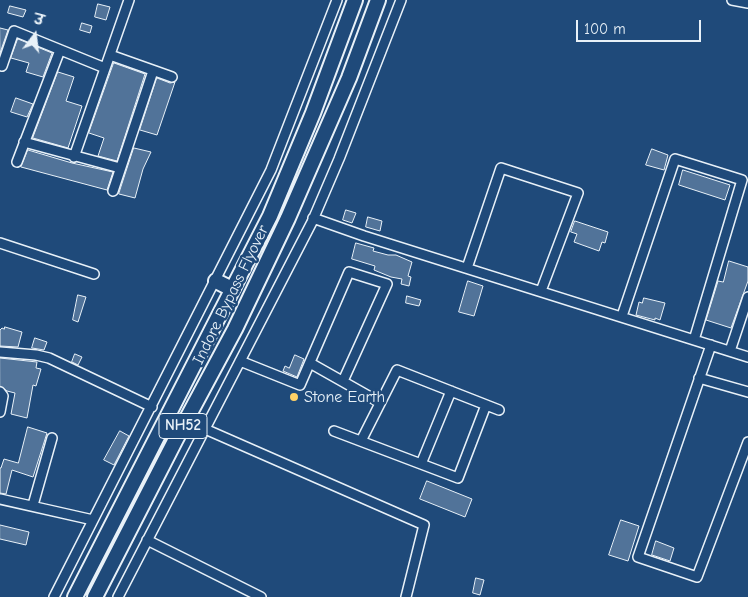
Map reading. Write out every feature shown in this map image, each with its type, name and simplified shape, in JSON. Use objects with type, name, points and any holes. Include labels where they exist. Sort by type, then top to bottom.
[{"type":"highway","name":"Indore Bypass Flyover","points":[[75,597],[270,216],[302,140],[356,0]]},
{"type":"highway","name":"Indore Bypass Flyover","points":[[95,597],[235,329],[270,256],[346,87],[378,0]]},
{"type":"highway","points":[[216,281],[232,289]]},
{"type":"street","points":[[74,157],[129,0]]},
{"type":"street","points":[[54,597],[272,170],[337,0]]},
{"type":"street","points":[[118,597],[313,218],[339,159],[401,0]]},
{"type":"street","points":[[732,0],[748,3]]},
{"type":"street","points":[[2,66],[14,31],[105,68]]},
{"type":"street","points":[[16,162],[60,50]]},
{"type":"street","points":[[110,55],[172,77]]},
{"type":"street","points":[[113,191],[153,71]]},
{"type":"street","points":[[24,142],[120,168]]},
{"type":"street","points":[[622,316],[675,158],[742,180],[744,188],[694,340]]},
{"type":"street","points":[[467,268],[501,168],[578,193],[541,291]]},
{"type":"street","points":[[313,218],[748,357]]},
{"type":"street","points":[[0,243],[94,274]]},
{"type":"street","points":[[240,361],[300,385],[349,272],[387,284],[343,381]]},
{"type":"street","points":[[730,351],[748,297]]},
{"type":"street","points":[[712,346],[699,378],[638,557],[697,577],[748,442]]},
{"type":"street","points":[[0,352],[49,358],[152,407]]},
{"type":"street","points":[[310,363],[379,402]]},
{"type":"street","points":[[361,441],[379,402],[397,370],[500,410]]},
{"type":"street","points":[[699,378],[748,392]]},
{"type":"street","points":[[421,464],[452,391]]},
{"type":"street","points":[[0,392],[3,396],[0,412]]},
{"type":"street","points":[[334,431],[458,478],[486,404]]},
{"type":"street","points":[[204,429],[424,525],[406,597]]},
{"type":"street","points":[[33,505],[52,438]]},
{"type":"street","points":[[0,499],[93,520]]},
{"type":"street","points":[[147,540],[261,597]]},
{"type":"building","points":[[98,4],[110,7],[106,20],[95,17]]},
{"type":"building","points":[[10,6],[26,10],[23,17],[8,13]]},
{"type":"building","points":[[82,23],[92,26],[90,33],[80,30]]},
{"type":"building","points":[[0,28],[8,30],[0,53]]},
{"type":"building","points":[[18,39],[52,53],[43,77],[26,72],[29,63],[11,58]]},
{"type":"building","points":[[114,63],[145,74],[117,161],[98,156],[104,138],[89,133]]},
{"type":"building","points":[[58,72],[74,77],[66,101],[82,106],[68,148],[33,138]]},
{"type":"building","points":[[157,78],[170,83],[175,82],[157,135],[140,130]]},
{"type":"building","points":[[16,98],[33,104],[27,117],[11,112]]},
{"type":"building","points":[[134,148],[151,152],[143,169],[135,198],[119,194]]},
{"type":"building","points":[[652,149],[668,155],[664,170],[646,165]]},
{"type":"building","points":[[28,150],[72,163],[113,172],[107,190],[21,167]]},
{"type":"building","points":[[683,170],[730,185],[725,200],[679,185]]},
{"type":"building","points":[[346,210],[356,213],[352,223],[343,220]]},
{"type":"building","points":[[368,217],[382,221],[380,231],[366,227]]},
{"type":"building","points":[[575,221],[608,232],[605,243],[602,242],[599,251],[574,242],[577,234],[571,232]]},
{"type":"building","points":[[356,243],[374,248],[373,251],[396,255],[412,262],[408,276],[411,277],[409,286],[401,284],[402,279],[374,270],[375,266],[352,259]]},
{"type":"building","points":[[729,261],[748,267],[748,281],[731,328],[706,320],[718,281],[723,282]]},
{"type":"building","points":[[468,281],[483,286],[474,316],[459,312]]},
{"type":"building","points":[[78,295],[86,297],[78,322],[73,320]]},
{"type":"building","points":[[407,296],[421,300],[419,306],[406,303]]},
{"type":"building","points":[[644,298],[665,303],[660,320],[636,315],[639,302],[642,303]]},
{"type":"building","points":[[5,327],[22,332],[18,347],[0,346],[0,330]]},
{"type":"building","points":[[35,338],[47,342],[44,350],[32,348]]},
{"type":"building","points":[[75,354],[82,357],[78,365],[72,362]]},
{"type":"building","points":[[295,355],[304,359],[297,377],[283,371],[285,366],[289,368]]},
{"type":"building","points":[[0,358],[37,362],[36,368],[41,369],[36,386],[33,385],[27,418],[11,414],[15,393],[7,391],[0,386]]},
{"type":"building","points":[[28,427],[47,433],[33,477],[12,470],[6,494],[0,493],[0,468],[4,459],[18,463]]},
{"type":"building","points":[[120,431],[129,436],[114,465],[104,460]]},
{"type":"building","points":[[427,481],[472,499],[465,517],[420,499]]},
{"type":"building","points":[[621,520],[639,526],[628,561],[609,555]]},
{"type":"building","points":[[0,525],[29,532],[26,545],[0,539]]},
{"type":"building","points":[[656,541],[674,548],[670,561],[652,555]]},
{"type":"building","points":[[476,578],[484,580],[480,595],[473,593]]},
{"type":"place","name":"Stone Earth","points":[[294,397]]}]
